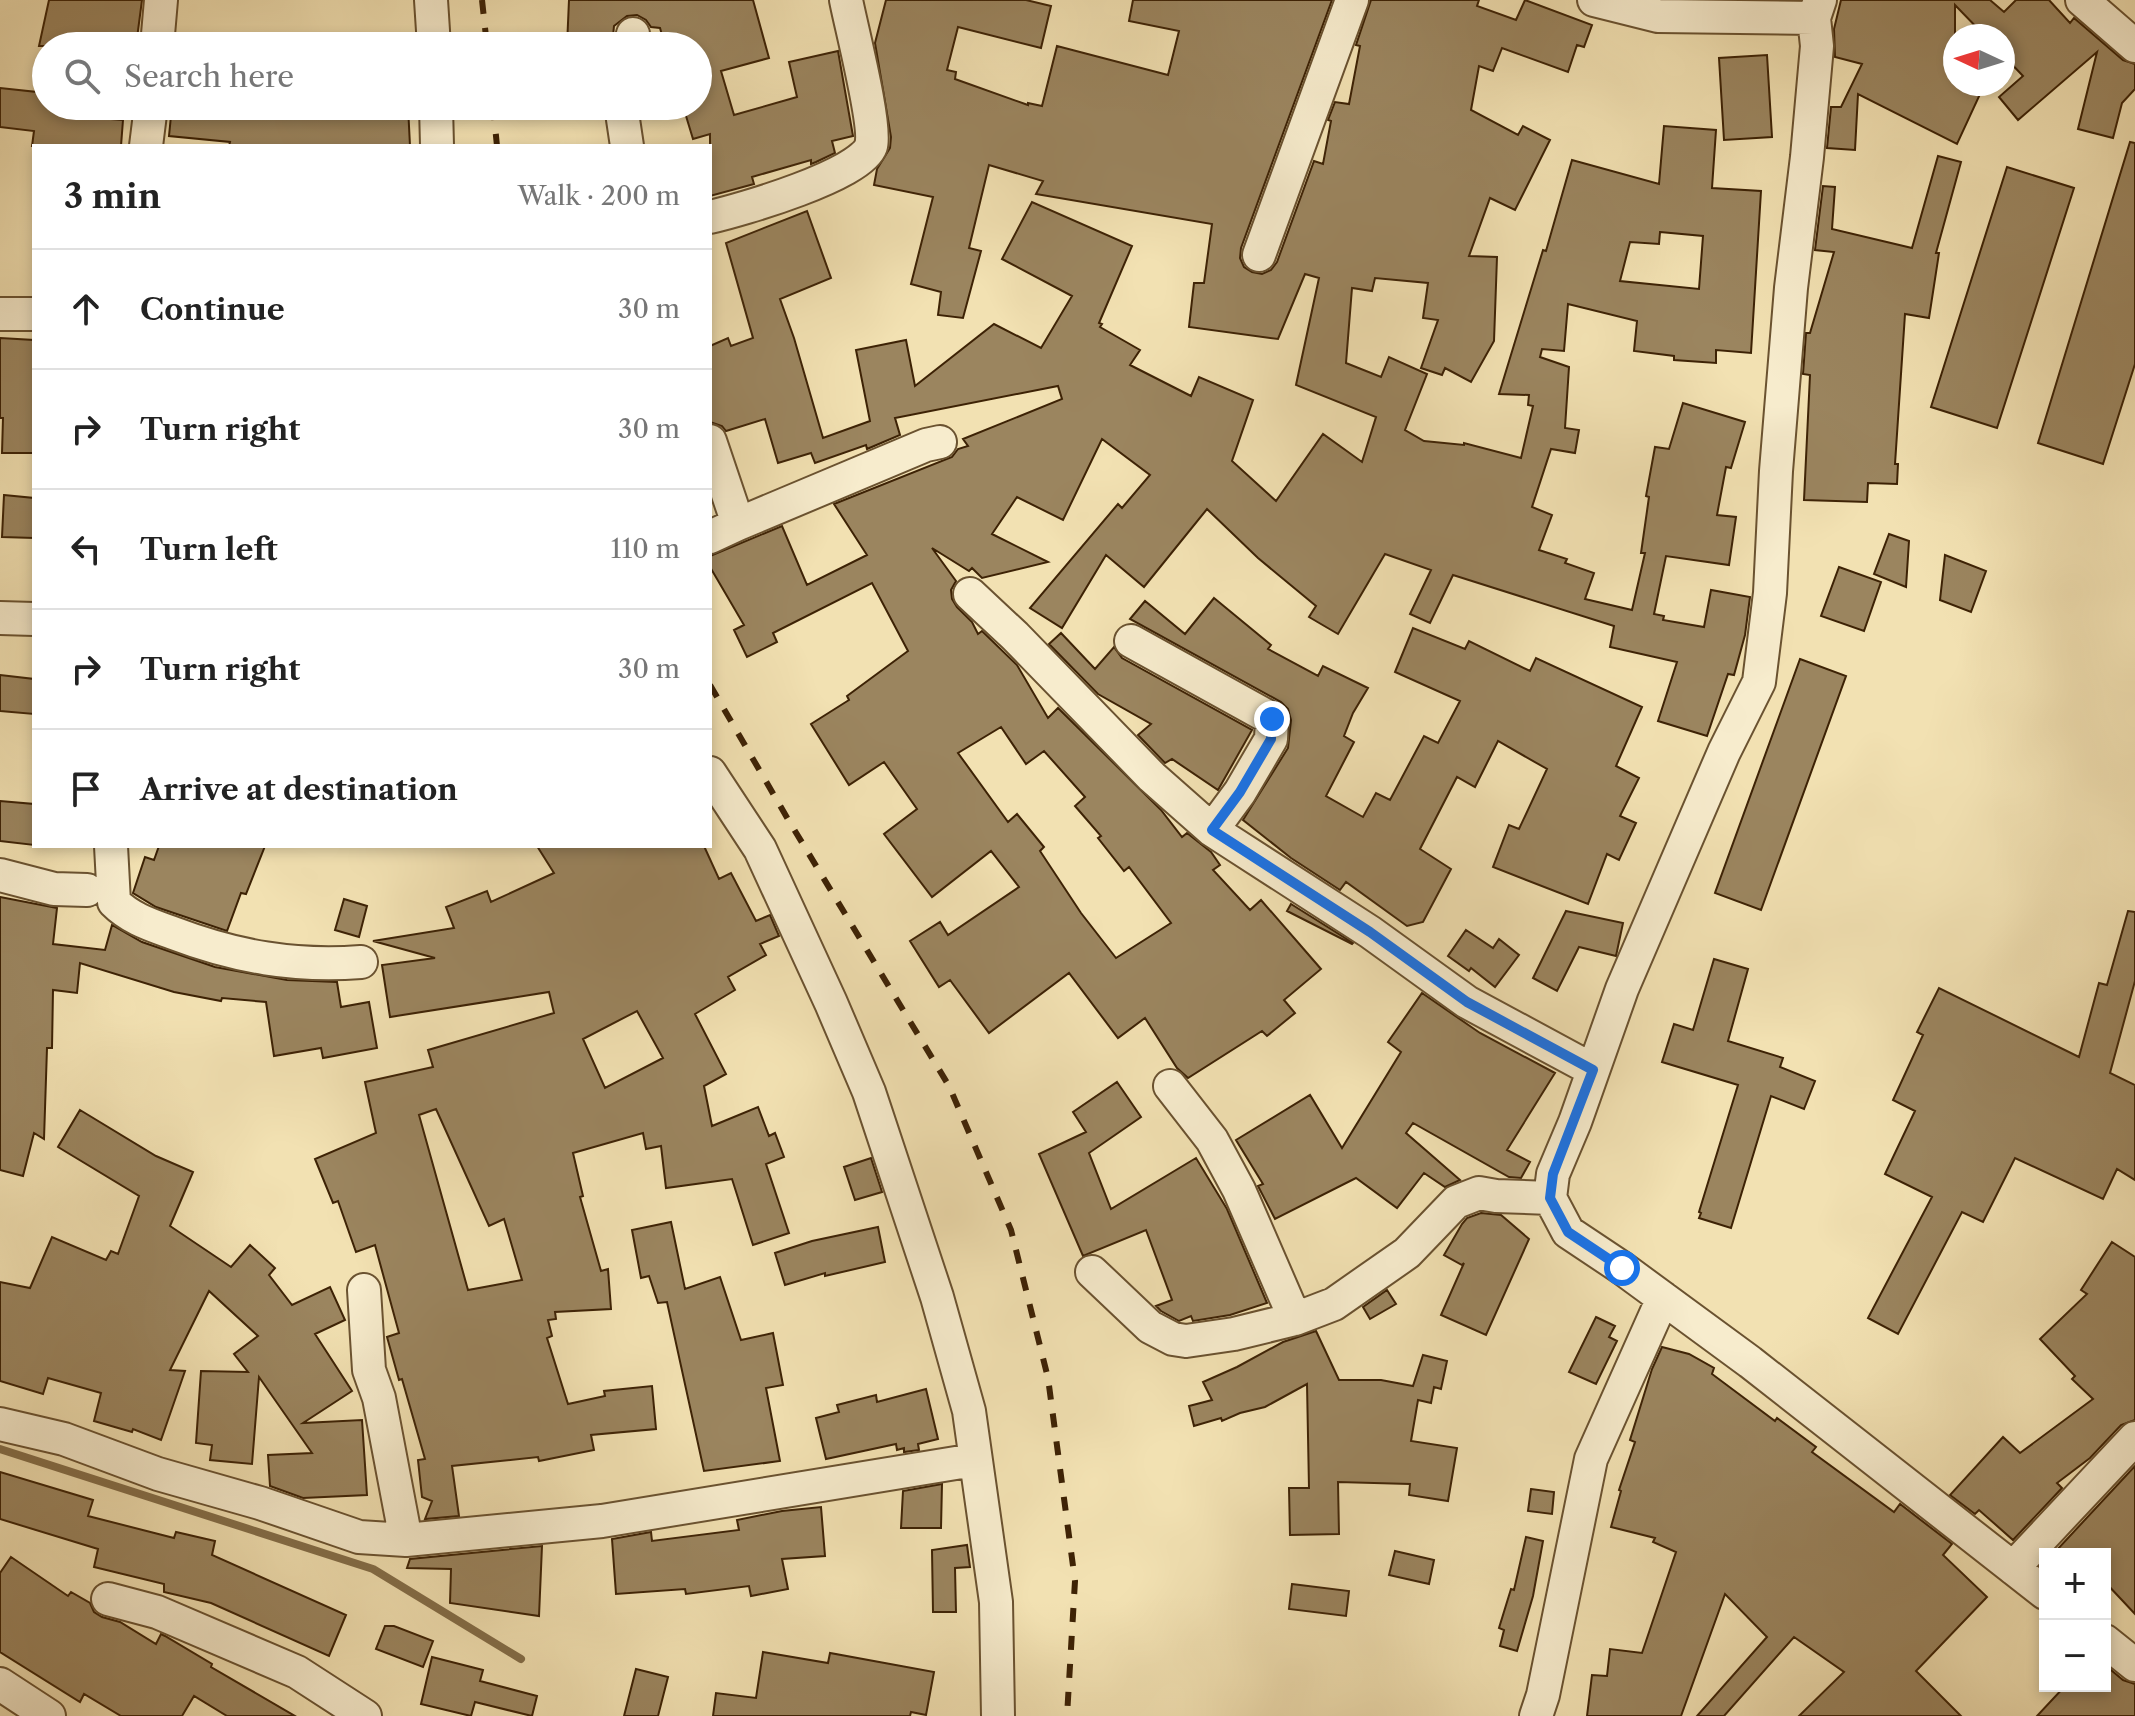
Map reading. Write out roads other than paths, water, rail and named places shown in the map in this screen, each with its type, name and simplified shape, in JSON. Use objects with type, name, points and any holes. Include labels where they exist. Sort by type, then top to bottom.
[{"type":"street","points":[[158,32],[161,0]]},
{"type":"street","points":[[431,0],[433,32]]},
{"type":"street","points":[[712,216],[825,181],[863,157],[871,146],[866,95],[846,0]]},
{"type":"street","points":[[1259,255],[1352,0]]},
{"type":"street","points":[[1594,0],[1658,16],[1817,9],[1817,46],[1791,288],[1770,593],[1759,682],[1724,752],[1628,975],[1553,1174],[1550,1198],[1568,1232],[1762,1371],[2039,1588]]},
{"type":"street","points":[[2082,0],[2130,32]]},
{"type":"street","points":[[146,144],[149,120]]},
{"type":"street","points":[[436,120],[437,144]]},
{"type":"street","points":[[623,120],[627,144]]},
{"type":"street","points":[[0,314],[32,314]]},
{"type":"street","points":[[712,454],[724,531],[926,445],[940,442]]},
{"type":"street","points":[[970,594],[1152,777],[1212,830],[1370,932],[1467,1002],[1593,1070]]},
{"type":"street","points":[[0,618],[32,619]]},
{"type":"street","points":[[1131,641],[1272,719],[1271,739],[1240,792],[1212,830]]},
{"type":"street","points":[[712,776],[760,849],[869,1092],[937,1297],[969,1411],[996,1602],[998,1716]]},
{"type":"street","points":[[111,848],[114,902],[129,916],[201,944],[247,957],[324,965],[361,962]]},
{"type":"street","points":[[0,875],[54,889],[87,890]]},
{"type":"street","points":[[1170,1086],[1212,1140],[1239,1190],[1295,1319]]},
{"type":"street","points":[[1092,1272],[1150,1327],[1173,1339],[1186,1341],[1234,1334],[1295,1319],[1334,1304],[1407,1253],[1456,1202],[1479,1193],[1550,1198]]},
{"type":"street","points":[[364,1290],[369,1370],[379,1398],[406,1540]]},
{"type":"street","points":[[1536,1716],[1543,1695],[1591,1459],[1663,1298]]},
{"type":"street","points":[[0,1424],[64,1439],[158,1474],[260,1503],[359,1537],[406,1540],[602,1521],[974,1460]]},
{"type":"street","points":[[2013,1568],[2135,1438]]},
{"type":"street","points":[[108,1599],[157,1612],[297,1672],[365,1716]]},
{"type":"street","points":[[2111,1646],[2135,1665]]},
{"type":"street","points":[[0,1684],[35,1713]]},
{"type":"waterway","points":[[0,1449],[373,1569],[521,1659]]},
{"type":"railway","points":[[482,0],[485,32]]},
{"type":"railway","points":[[494,120],[497,144]]},
{"type":"railway","points":[[712,688],[949,1086],[1011,1230],[1048,1378],[1075,1581],[1067,1716]]}]
